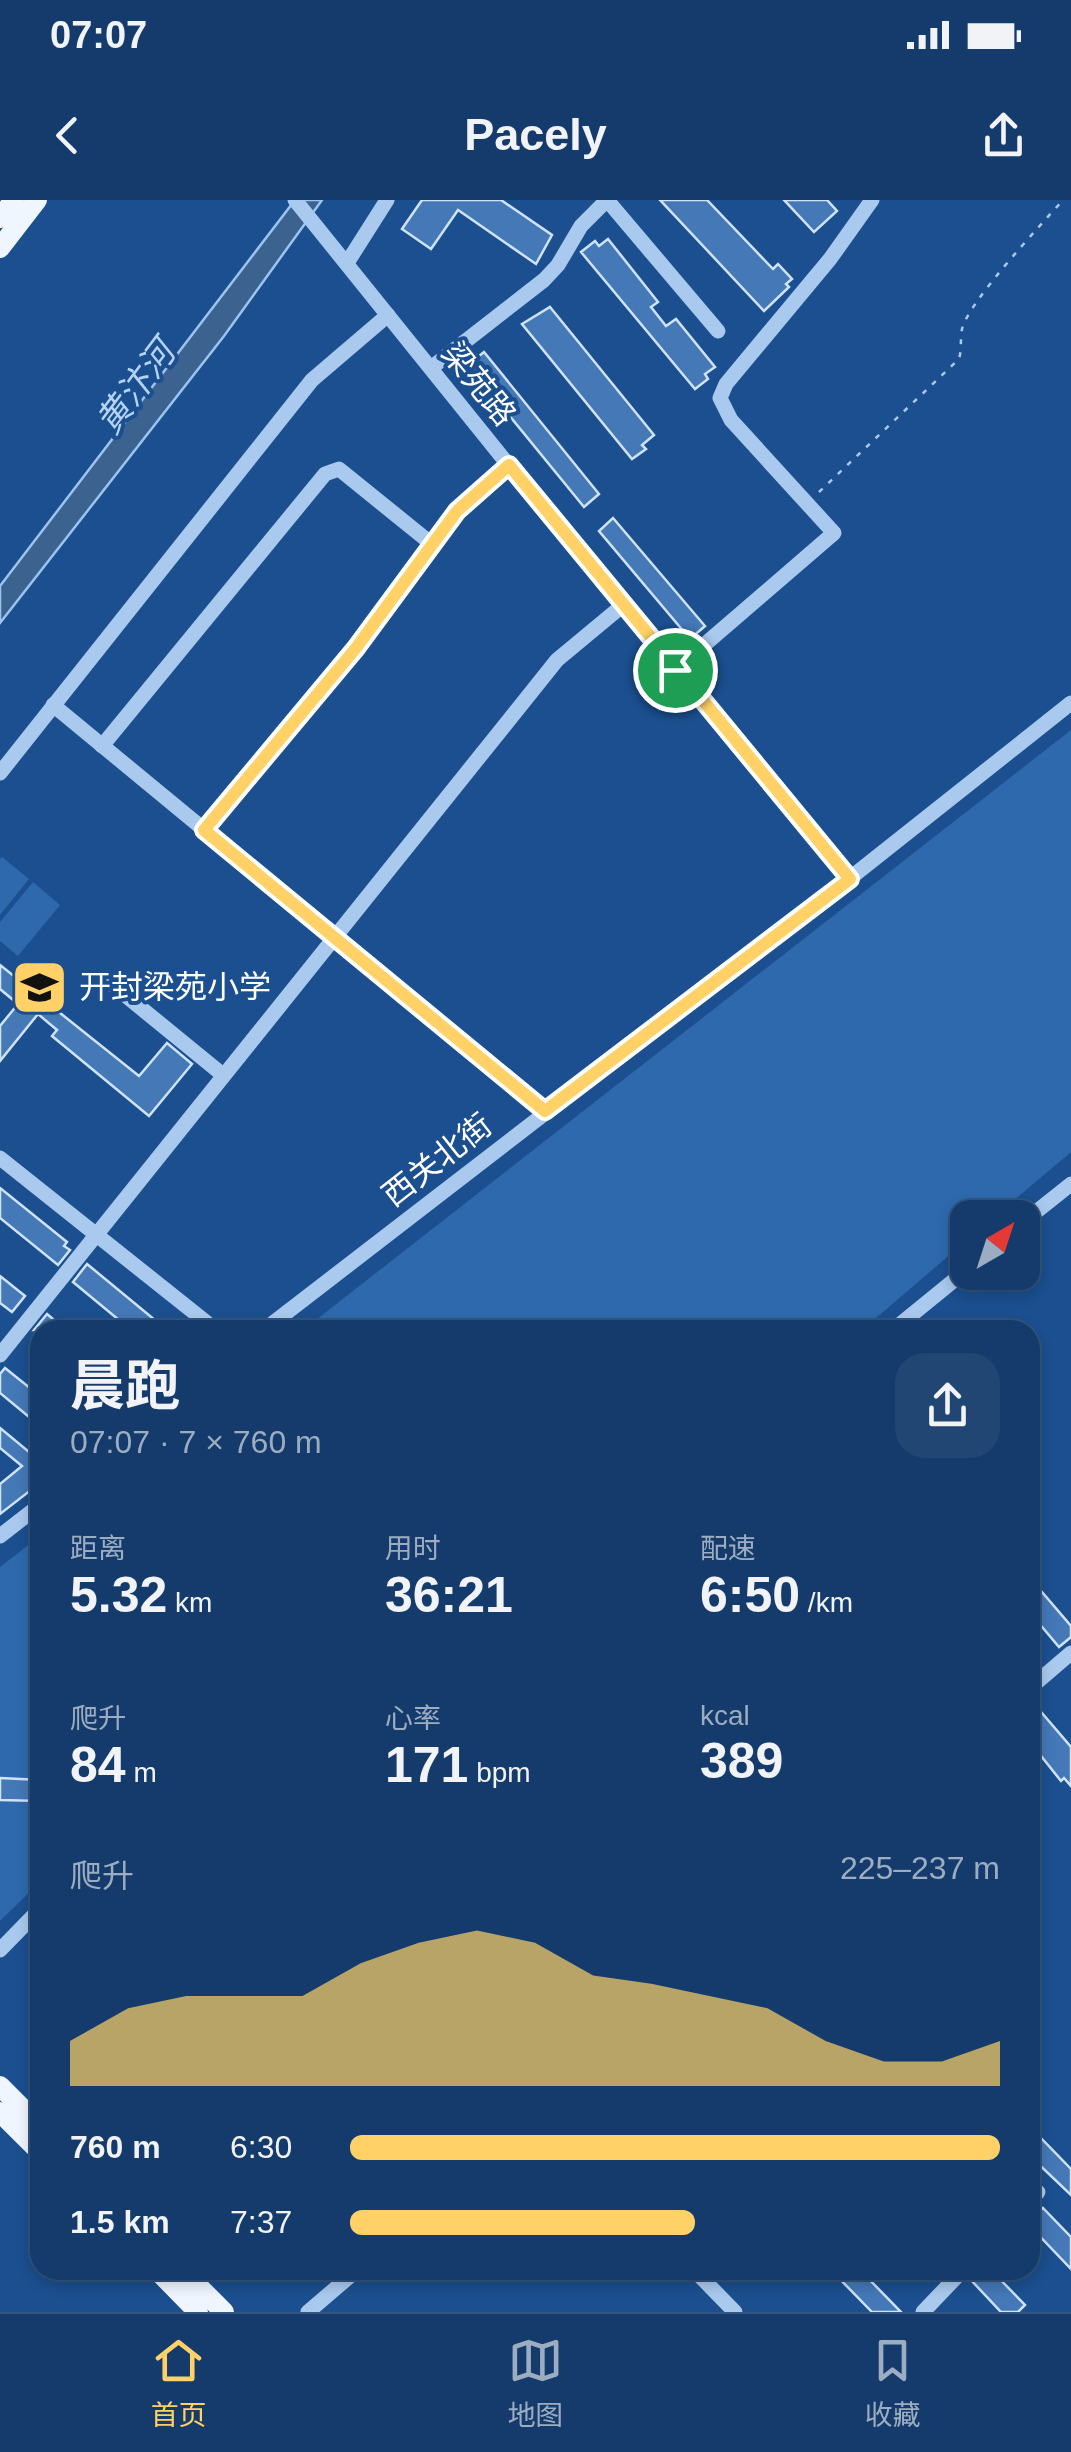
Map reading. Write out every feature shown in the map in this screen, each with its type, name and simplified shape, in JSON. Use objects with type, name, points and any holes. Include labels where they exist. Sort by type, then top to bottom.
[{"type":"main road","points":[[0,218],[14,200]]},
{"type":"main road","points":[[0,248],[37,200]]},
{"type":"main road","points":[[0,2086],[30,2116]]},
{"type":"main road","points":[[0,2112],[30,2142]]},
{"type":"main road","points":[[167,2280],[198,2312]]},
{"type":"main road","points":[[192,2280],[224,2312]]},
{"type":"street","name":"梁苑路","points":[[295,200],[622,606],[850,879]]},
{"type":"street","points":[[343,258],[387,200]]},
{"type":"street","points":[[430,368],[544,280],[558,265],[580,226],[607,200],[718,331]]},
{"type":"street","points":[[675,670],[834,533],[731,420],[720,398],[872,200]]},
{"type":"street","points":[[0,773],[312,380],[388,314]]},
{"type":"street","points":[[204,830],[356,648],[471,496],[509,465]]},
{"type":"street","points":[[102,746],[324,474],[339,469],[433,545]]},
{"type":"street","points":[[0,1355],[557,660],[622,606]]},
{"type":"street","name":"西关北街","points":[[277,1320],[1071,704]]},
{"type":"street","points":[[53,706],[545,1111]]},
{"type":"street","points":[[102,977],[223,1075]]},
{"type":"street","points":[[0,1158],[203,1320]]},
{"type":"street","points":[[1040,1209],[1071,1184]]},
{"type":"street","points":[[904,1320],[950,1283]]},
{"type":"street","points":[[0,1536],[30,1513]]},
{"type":"street","points":[[1040,1679],[1071,1653]]},
{"type":"street","points":[[0,1950],[30,1920]]},
{"type":"street","points":[[308,2312],[345,2280]]},
{"type":"street","points":[[704,2280],[735,2312]]},
{"type":"street","points":[[923,2312],[954,2280]]},
{"type":"path","points":[[807,503],[959,359],[962,330],[973,310],[1063,200]]},
{"type":"shaded area","points":[[295,200],[322,200],[224,336],[0,623],[0,586]]},
{"type":"shaded area","points":[[1071,730],[1071,1152],[1014,1200],[950,1200],[950,1255],[874,1320],[316,1320]]},
{"type":"shaded area","points":[[0,859],[29,879],[0,915]]},
{"type":"shaded area","points":[[33,882],[60,905],[18,956],[0,941],[0,922]]},
{"type":"shaded area","points":[[30,1544],[30,1892],[0,1921],[0,1567]]},
{"type":"building","points":[[422,200],[501,200],[552,235],[536,264],[458,210],[431,249],[402,229]]},
{"type":"building","points":[[660,200],[707,200],[773,269],[778,264],[792,279],[786,284],[789,287],[764,311]]},
{"type":"building","points":[[784,200],[827,200],[837,211],[814,232]]},
{"type":"building","points":[[608,239],[658,302],[651,307],[666,326],[676,319],[715,367],[695,389],[581,252],[595,241],[599,246]]},
{"type":"building","points":[[550,307],[654,435],[642,445],[646,449],[632,459],[522,324]]},
{"type":"building","points":[[484,352],[599,494],[584,507],[468,365]]},
{"type":"building","points":[[613,518],[705,626],[690,639],[599,531]]},
{"type":"building","points":[[0,965],[139,1076],[167,1043],[192,1064],[149,1116],[52,1036],[57,1030],[38,1014],[0,1061],[0,1026],[18,1004],[0,989]]},
{"type":"building","points":[[0,1188],[67,1242],[64,1246],[70,1250],[58,1265],[0,1218]]},
{"type":"building","points":[[87,1264],[155,1320],[119,1320],[73,1282]]},
{"type":"building","points":[[0,1276],[25,1296],[12,1312],[0,1303]]},
{"type":"building","points":[[5,1368],[30,1388],[30,1418],[0,1393],[0,1374]]},
{"type":"building","points":[[0,1428],[30,1453],[30,1491],[0,1514],[0,1484],[22,1466],[0,1448]]},
{"type":"building","points":[[1040,1590],[1071,1626],[1071,1637],[1059,1647],[1040,1625]]},
{"type":"building","points":[[1040,1711],[1071,1747],[1071,1786],[1064,1778],[1061,1781],[1040,1755]]},
{"type":"building","points":[[0,1778],[30,1780],[30,1801],[0,1800]]},
{"type":"building","points":[[1040,2137],[1071,2169],[1071,2195],[1040,2166]]},
{"type":"building","points":[[1043,2208],[1071,2237],[1071,2269],[1040,2236]]},
{"type":"building","points":[[841,2280],[870,2280],[901,2312],[872,2312]]},
{"type":"building","points":[[971,2280],[1001,2280],[1025,2305],[1018,2312],[1001,2312]]},
{"type":"place","name":"开封梁苑小学","points":[[40,987]]},
{"type":"route","points":[[509,465],[675,670],[850,879],[545,1111],[204,830],[356,648],[457,511],[509,465]]},
{"type":"water label","name":"黄汴河","points":[[135,387]]}]
